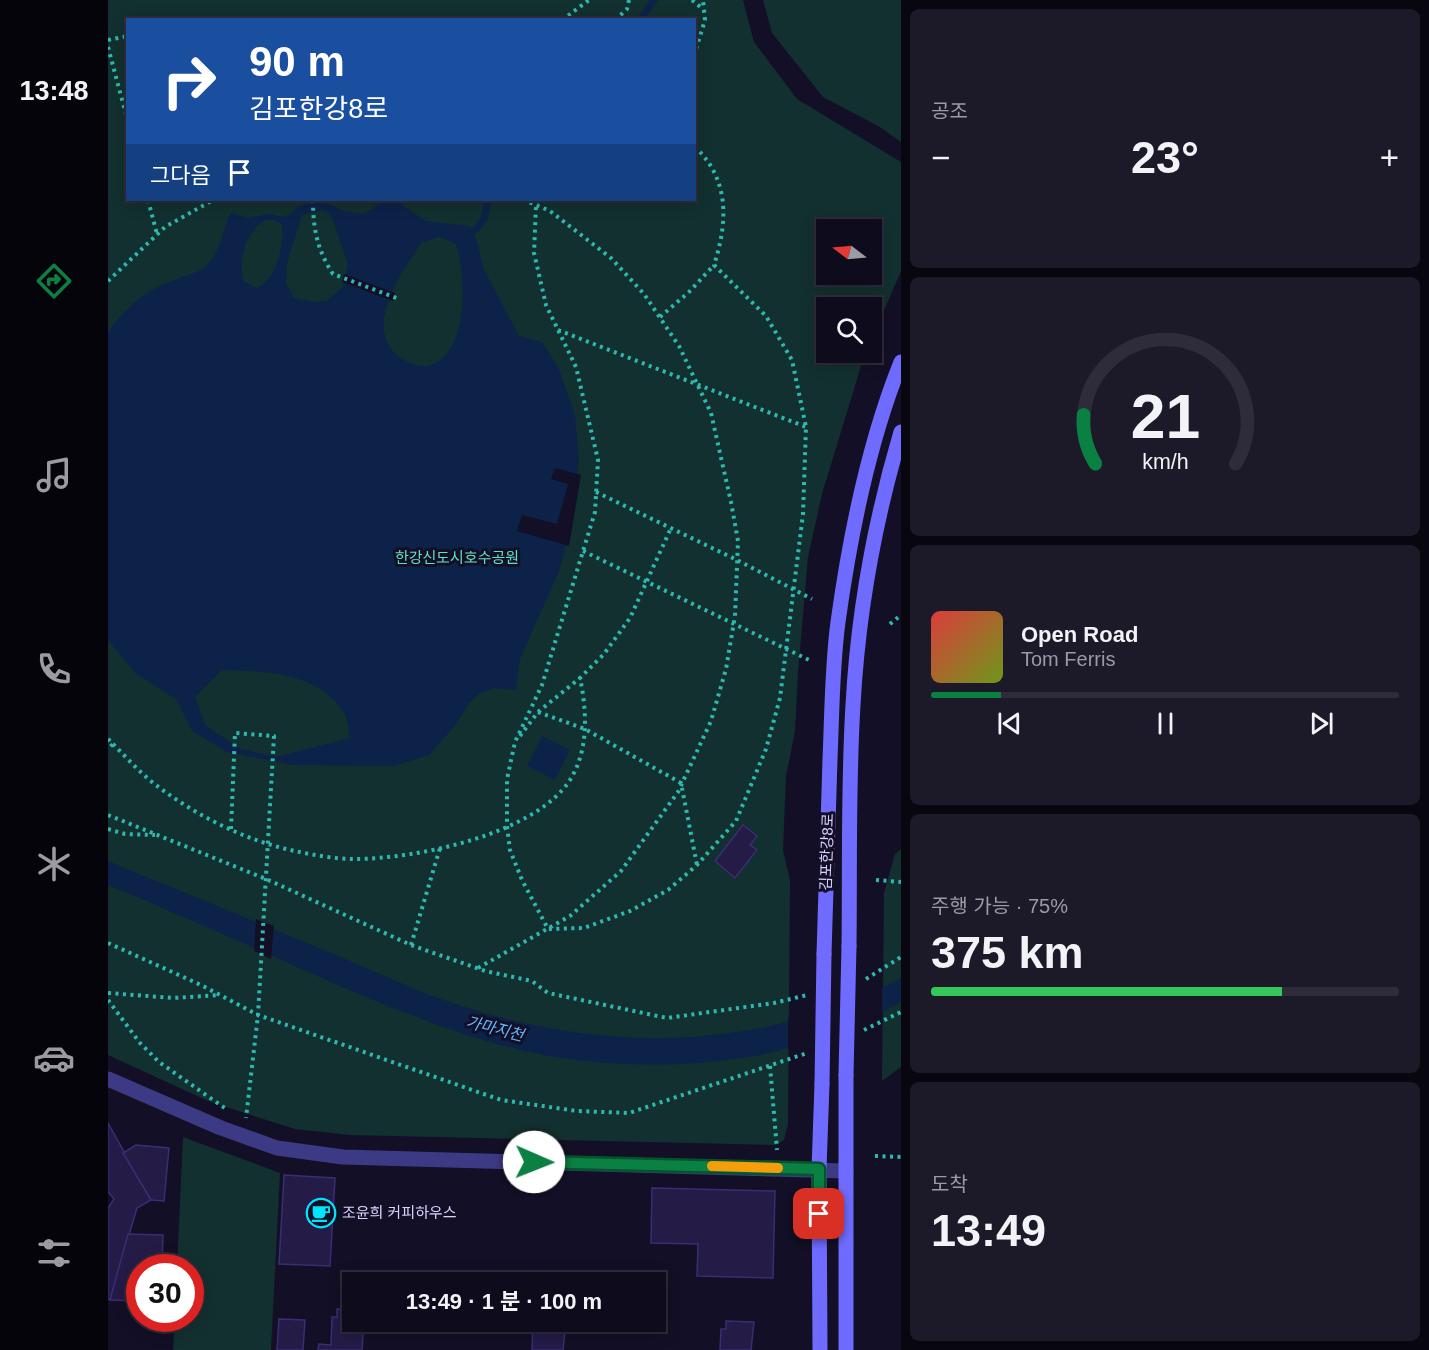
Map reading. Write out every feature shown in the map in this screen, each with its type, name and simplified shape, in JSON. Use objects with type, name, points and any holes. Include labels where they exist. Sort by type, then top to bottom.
[{"type":"street","name":"김포한강8로","points":[[820,1350],[819,1169],[824,954],[837,624],[849,554],[869,464],[887,396],[901,362]]},
{"type":"street","name":"김포한강8로","points":[[846,1350],[846,1075],[853,705],[860,627],[890,471],[901,432]]},
{"type":"street","points":[[108,1079],[221,1128],[277,1148],[343,1157],[846,1171]]},
{"type":"path","points":[[565,18],[589,0]]},
{"type":"path","points":[[617,18],[627,9],[629,0]]},
{"type":"path","points":[[692,0],[704,9]]},
{"type":"path","points":[[696,49],[705,20],[703,0]]},
{"type":"path","points":[[108,40],[126,36]]},
{"type":"path","points":[[108,47],[126,114]]},
{"type":"path","points":[[660,317],[689,292],[714,265],[722,241],[725,216],[723,190],[712,166],[696,148]]},
{"type":"path","points":[[148,201],[157,234]]},
{"type":"path","points":[[108,281],[165,227],[211,201]]},
{"type":"path","points":[[313,201],[313,223],[323,259],[333,274],[399,299]]},
{"type":"path","points":[[478,968],[570,916],[621,871],[678,792],[711,721],[726,669],[734,625],[738,541],[731,502],[711,413],[679,346],[644,294],[611,258],[550,211],[526,201]]},
{"type":"path","points":[[538,201],[534,253],[546,305],[576,367],[598,460],[595,512],[542,685],[515,742],[507,779],[507,826],[510,850],[522,880],[548,929]]},
{"type":"path","points":[[548,929],[584,928],[630,910],[668,890],[698,865],[736,821],[766,749],[780,698],[803,514],[806,427],[792,360],[766,316],[714,265]]},
{"type":"path","points":[[558,330],[806,427]]},
{"type":"path","points":[[596,492],[812,599]]},
{"type":"path","points":[[515,742],[538,712],[580,678],[604,654],[630,618],[671,528]]},
{"type":"path","points":[[583,551],[809,660]]},
{"type":"path","points":[[890,624],[901,615]]},
{"type":"path","points":[[108,739],[155,784],[190,807],[231,829],[294,851],[352,859],[411,855],[480,839],[551,801],[570,780],[579,757],[585,729],[585,700],[580,678]]},
{"type":"path","points":[[538,712],[585,729],[681,783],[698,865]]},
{"type":"path","points":[[231,829],[235,733],[274,736],[258,1015],[245,1120],[237,1115]]},
{"type":"path","points":[[108,749],[113,744]]},
{"type":"path","points":[[108,815],[266,879],[411,945],[478,968],[532,981],[548,993],[668,1018],[774,1003],[809,994]]},
{"type":"path","points":[[108,830],[125,834],[158,836]]},
{"type":"path","points":[[411,945],[440,848]]},
{"type":"path","points":[[876,880],[901,882]]},
{"type":"path","points":[[108,943],[221,995],[258,1015],[501,1100],[577,1111],[629,1113],[817,1050]]},
{"type":"path","points":[[863,981],[901,957]]},
{"type":"path","points":[[108,993],[173,998],[221,995]]},
{"type":"path","points":[[108,1000],[140,1043],[159,1062],[229,1110]]},
{"type":"path","points":[[854,1034],[901,1012]]},
{"type":"path","points":[[770,1066],[777,1150]]},
{"type":"path","points":[[874,1156],[901,1157]]},
{"type":"green space","name":"한강신도시호수공원","points":[[108,0],[743,0],[754,42],[797,99],[901,162],[901,271],[882,315],[882,297],[816,297],[816,363],[862,363],[822,494],[808,557],[795,731],[786,776],[783,850],[790,880],[788,1124],[784,1140],[776,1145],[350,1135],[295,1129],[208,1101],[108,1055]]},
{"type":"green space","points":[[763,0],[901,0],[901,142],[880,127],[823,97],[772,33]]},
{"type":"green space","points":[[901,849],[901,1067],[882,1081],[884,893],[895,854]]},
{"type":"green space","points":[[183,1137],[280,1173],[271,1350],[173,1350],[174,1332],[204,1332],[204,1254],[178,1254]]},
{"type":"water","points":[[385,201],[396,201],[426,221],[470,226],[477,242],[484,270],[519,336],[542,342],[558,367],[575,415],[579,462],[566,545],[559,571],[520,659],[516,690],[494,688],[480,693],[469,703],[457,723],[429,755],[394,766],[294,765],[227,752],[192,731],[176,699],[135,673],[108,640],[108,333],[121,316],[144,296],[161,285],[200,270],[208,264],[219,246],[230,213],[250,218],[268,214],[283,217],[297,207],[312,203],[329,204],[344,211],[363,214]],"holes":[[[322,210],[329,212],[332,218],[348,264],[343,287],[327,301],[315,302],[294,298],[286,283],[287,263],[302,215]],[[266,220],[275,220],[282,225],[280,252],[270,277],[257,288],[244,282],[243,256],[253,231]],[[440,237],[456,244],[462,274],[461,313],[458,332],[451,348],[441,360],[427,366],[420,366],[398,356],[388,344],[384,329],[385,314],[389,298],[397,282],[422,242]],[[222,670],[273,673],[307,682],[322,690],[335,701],[345,715],[350,738],[276,757],[241,749],[205,725],[195,697]]]},
{"type":"water","points":[[542,736],[570,750],[555,780],[527,766]]},
{"type":"water","name":"가마지천","points":[[108,861],[447,1001],[520,1022],[575,1032],[631,1037],[686,1037],[741,1031],[795,1020],[849,1002],[901,978],[901,1002],[887,1010],[797,1045],[743,1058],[686,1064],[628,1064],[544,1055],[454,1031],[394,1008],[108,885]]},
{"type":"pier","points":[[344,274],[395,293],[393,301],[342,282]]},
{"type":"pier","points":[[555,468],[581,475],[569,546],[517,531],[522,515],[557,524],[568,484],[551,479]]},
{"type":"pier","points":[[256,919],[274,926],[271,959],[254,951]]},
{"type":"pier","points":[[882,985],[882,1015],[788,1050],[788,1019],[864,995]]},
{"type":"building","points":[[743,825],[757,836],[750,845],[757,850],[735,878],[715,861]]},
{"type":"building","points":[[108,1123],[151,1200],[137,1208],[110,1300],[108,1299],[108,1208],[114,1199],[108,1192]]},
{"type":"building","points":[[136,1145],[169,1148],[164,1201],[151,1200],[123,1153]]},
{"type":"building","points":[[284,1175],[335,1178],[330,1266],[279,1264]]},
{"type":"building","points":[[652,1188],[775,1191],[773,1278],[697,1276],[698,1244],[651,1243]]},
{"type":"building","points":[[128,1234],[163,1235],[162,1254],[126,1254],[126,1301],[110,1300]]},
{"type":"building","points":[[337,1309],[342,1309],[342,1332],[363,1332],[362,1350],[318,1350],[319,1344],[331,1345],[332,1317],[337,1317]]},
{"type":"building","points":[[279,1319],[305,1320],[303,1350],[277,1350]]},
{"type":"building","points":[[726,1321],[754,1322],[751,1350],[720,1350],[721,1329],[726,1329]]},
{"type":"building","points":[[533,1332],[565,1332],[563,1350],[532,1350]]},
{"type":"waterway","points":[[641,18],[654,0]]},
{"type":"waterway","points":[[473,232],[484,220],[488,201]]},
{"type":"slow traffic","points":[[712,1166],[778,1168]]},
{"type":"place","name":"조윤희 커피하우스","points":[[321,1213]]},
{"type":"route","points":[[534,1162],[819,1169],[819,1214]]}]
